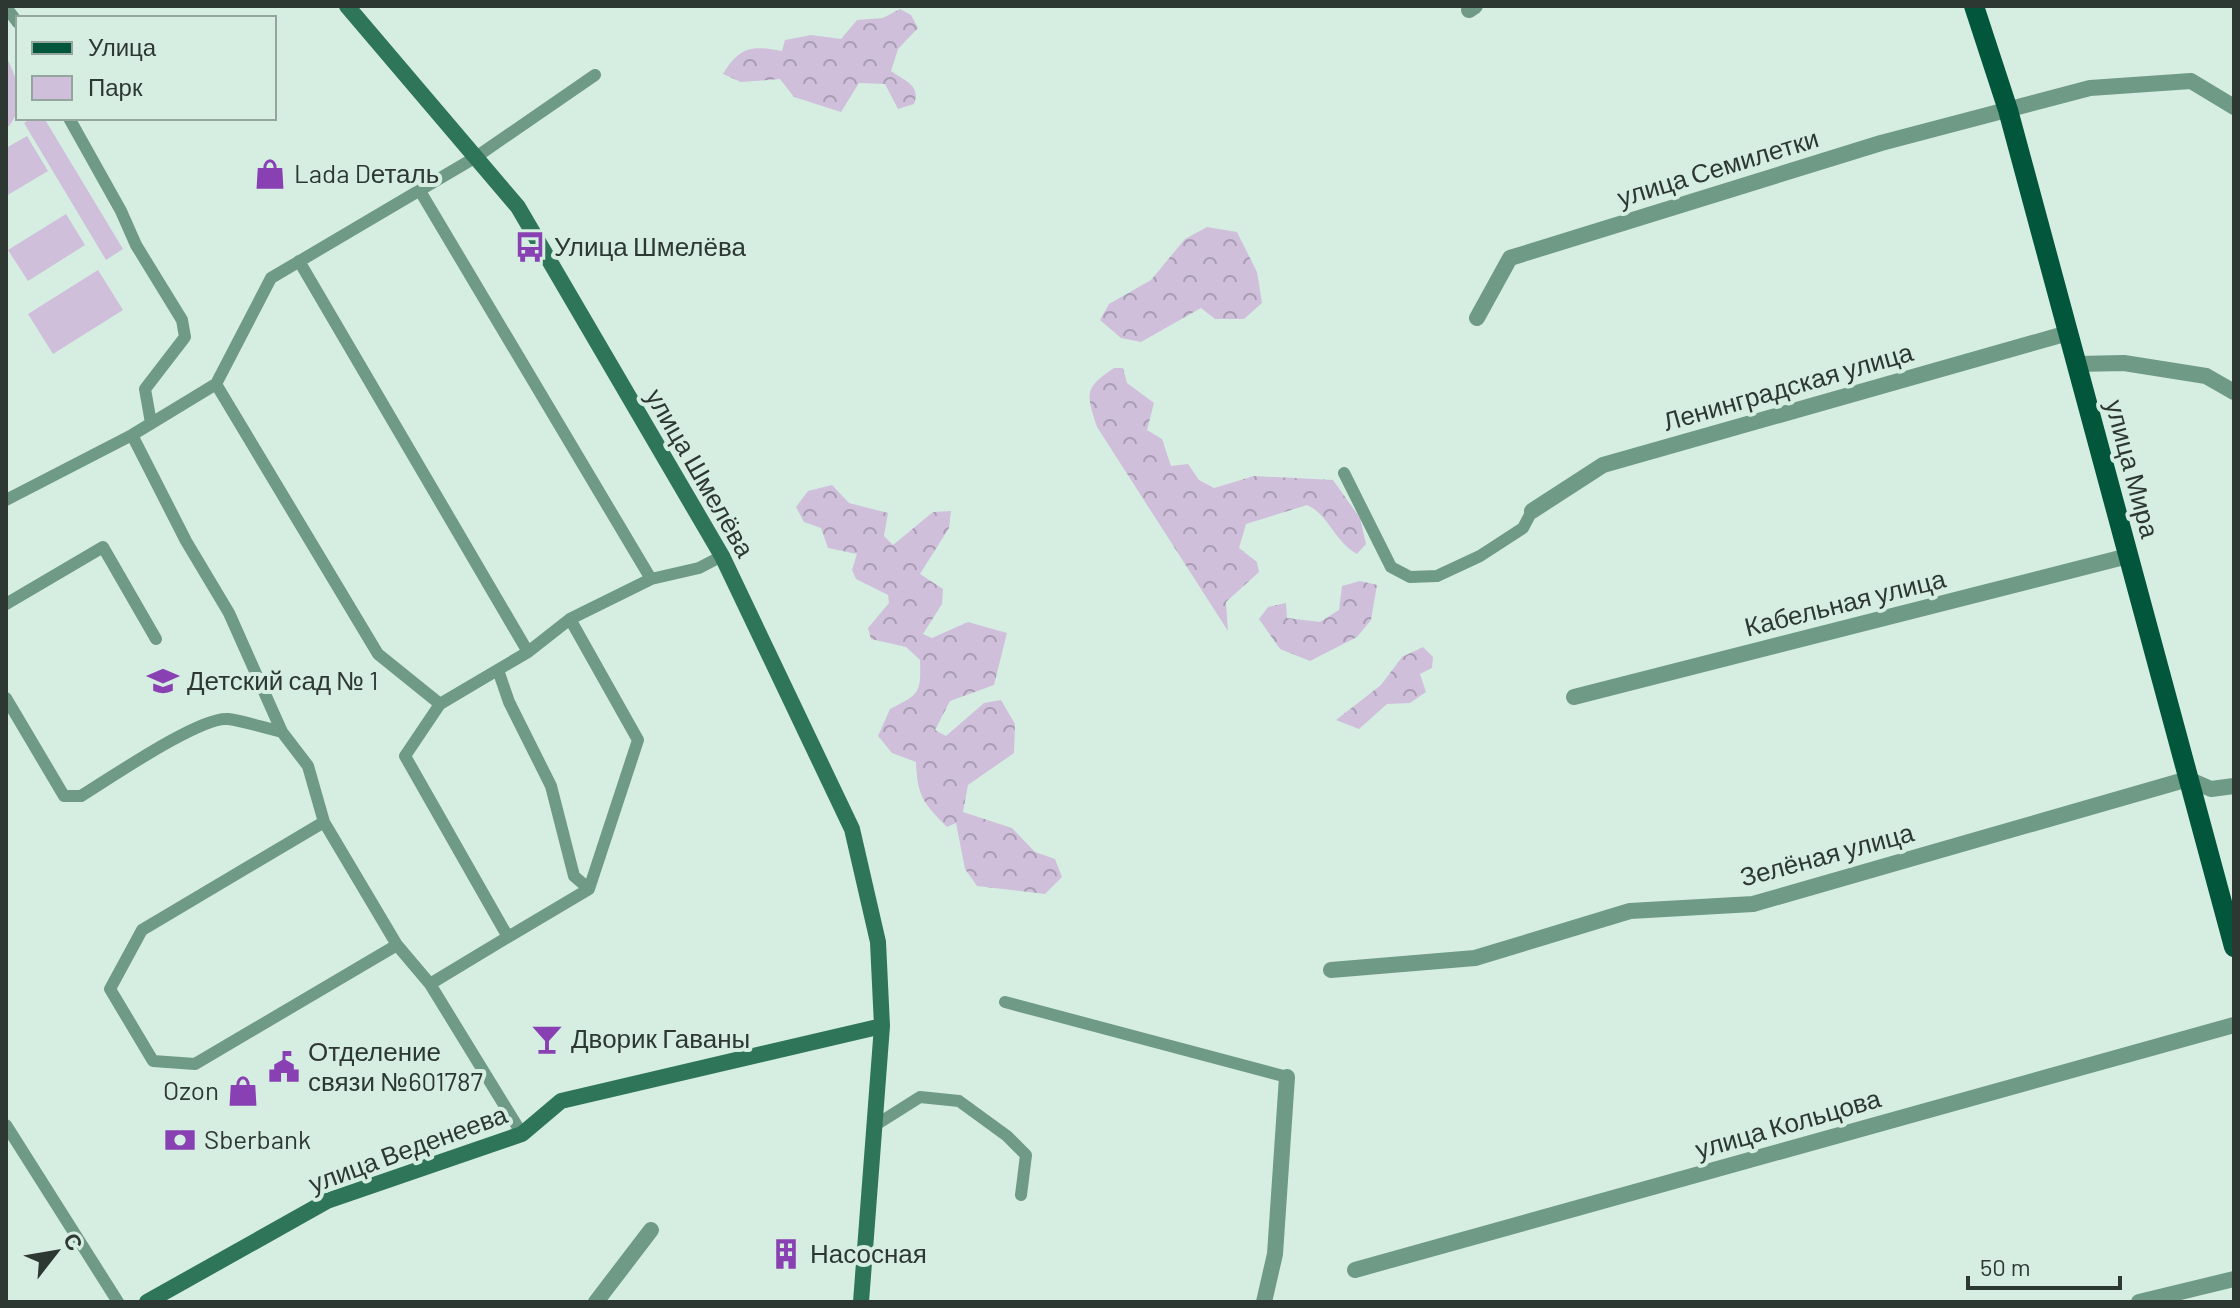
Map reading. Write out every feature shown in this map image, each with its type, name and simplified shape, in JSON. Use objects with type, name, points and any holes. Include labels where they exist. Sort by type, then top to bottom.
[{"type":"main road","name":"улица Шмелёва","points":[[347,6],[518,207],[722,556],[852,829],[878,942],[882,1026],[861,1302]]},
{"type":"main road","name":"улица Мира","points":[[1974,6],[2008,110],[2234,947]]},
{"type":"main road","name":"улица Веденеева","points":[[147,1302],[327,1201],[522,1134],[561,1101],[882,1026]]},
{"type":"street","name":"улица Семилетки","points":[[1477,318],[1510,258],[1881,143],[2090,88],[2191,81],[2234,107]]},
{"type":"street","name":"Ленинградская улица","points":[[1532,511],[1603,465],[2068,333]]},
{"type":"street","points":[[2076,364],[2124,363],[2206,376],[2234,392]]},
{"type":"street","name":"Кабельная улица","points":[[1574,697],[2128,556]]},
{"type":"street","points":[[2188,779],[2211,789],[2234,786]]},
{"type":"street","name":"Зелёная улица","points":[[1331,970],[1475,958],[1630,911],[1753,904],[2188,779]]},
{"type":"street","name":"улица Кольцова","points":[[1355,1270],[2234,1025]]},
{"type":"street","points":[[1264,1302],[1275,1254],[1287,1077]]},
{"type":"street","points":[[596,1302],[651,1230]]},
{"type":"street","points":[[2139,1302],[2234,1279]]},
{"type":"lane","points":[[6,500],[132,435],[216,384],[271,278],[476,157],[595,75]]},
{"type":"lane","points":[[70,120],[121,211],[136,245],[182,320],[185,337],[145,389],[151,423]]},
{"type":"lane","points":[[420,191],[651,579]]},
{"type":"lane","points":[[299,261],[528,652]]},
{"type":"lane","points":[[216,384],[378,654],[440,704]]},
{"type":"lane","points":[[132,435],[186,541],[229,613],[282,732],[308,766],[324,822],[397,945],[430,984],[522,1134]]},
{"type":"lane","points":[[1344,473],[1391,567],[1410,577],[1437,576],[1480,556],[1523,528],[1532,511]]},
{"type":"lane","points":[[6,604],[103,547],[156,639]]},
{"type":"lane","points":[[508,937],[405,756],[440,704],[528,652],[570,619],[651,579],[699,568],[722,556]]},
{"type":"lane","points":[[430,984],[589,889],[638,740],[570,619]]},
{"type":"lane","points":[[498,670],[509,702],[551,786],[574,876],[589,889]]},
{"type":"lane","points":[[6,698],[64,796],[71,798],[81,796],[184,734],[213,721],[227,719],[282,732]]},
{"type":"lane","points":[[6,729],[20,721]]},
{"type":"lane","points":[[324,822],[142,930],[110,989],[153,1061],[195,1064],[397,945]]},
{"type":"lane","points":[[1005,1002],[1287,1077]]},
{"type":"lane","points":[[874,1126],[920,1097],[959,1101],[1007,1136],[1026,1155],[1021,1195]]},
{"type":"lane","points":[[6,1125],[118,1302]]},
{"type":"green space","points":[[900,9],[911,15],[918,28],[898,49],[891,71],[913,88],[914,104],[898,109],[885,84],[859,83],[841,112],[794,97],[780,79],[741,82],[723,74],[735,58],[747,50],[762,48],[782,51],[785,40],[811,35],[841,39],[857,20],[883,18]]},
{"type":"green space","points":[[6,57],[16,81],[16,114],[6,129]]},
{"type":"green space","points":[[45,120],[123,249],[106,260],[24,123]]},
{"type":"green space","points":[[27,136],[48,171],[6,196],[6,148]]},
{"type":"green space","points":[[66,214],[85,245],[28,281],[8,250]]},
{"type":"green space","points":[[1207,227],[1237,232],[1257,272],[1262,303],[1244,319],[1215,319],[1201,308],[1141,342],[1121,338],[1100,320],[1109,304],[1151,280],[1185,239]]},
{"type":"green space","points":[[98,270],[123,310],[53,354],[28,314]]},
{"type":"green space","points":[[1114,368],[1123,368],[1127,383],[1154,403],[1147,430],[1162,439],[1171,466],[1188,464],[1199,480],[1214,488],[1254,476],[1333,480],[1360,518],[1366,544],[1357,554],[1342,542],[1321,515],[1307,505],[1246,524],[1239,548],[1257,562],[1259,572],[1226,602],[1228,631],[1097,427],[1090,392],[1097,381]]},
{"type":"green space","points":[[832,485],[849,503],[888,513],[884,536],[893,545],[933,512],[951,511],[949,528],[920,574],[943,589],[942,604],[923,634],[932,638],[968,622],[1007,633],[994,685],[950,701],[935,730],[946,736],[984,703],[1001,700],[1015,724],[1014,753],[968,785],[963,812],[1012,828],[1035,852],[1055,859],[1062,877],[1045,894],[977,886],[965,869],[956,823],[947,827],[923,799],[916,762],[892,753],[878,736],[890,709],[917,691],[920,660],[906,647],[871,639],[868,628],[889,603],[888,595],[856,579],[852,570],[857,554],[828,548],[821,528],[804,522],[796,507],[808,491]]},
{"type":"green space","points":[[1360,581],[1377,585],[1371,620],[1357,637],[1310,661],[1280,649],[1259,619],[1268,607],[1286,603],[1287,618],[1320,622],[1339,610],[1342,586]]},
{"type":"green space","points":[[1423,647],[1433,657],[1432,668],[1420,674],[1426,692],[1410,703],[1387,704],[1359,729],[1336,720],[1381,685],[1402,657]]},
{"type":"place","name":"Lada Dеталь","points":[[270,174]]},
{"type":"place","name":"Улица Шмелёва","points":[[530,247]]},
{"type":"place","name":"Детский сад № 1","points":[[163,681]]},
{"type":"place","name":"Дворик Гаваны","points":[[547,1039]]},
{"type":"place","name":"Отделение связи №601787","points":[[284,1067]]},
{"type":"place","name":"Ozon","points":[[243,1091]]},
{"type":"place","name":"Sberbank","points":[[180,1140]]},
{"type":"place","name":"Насосная","points":[[786,1254]]}]
